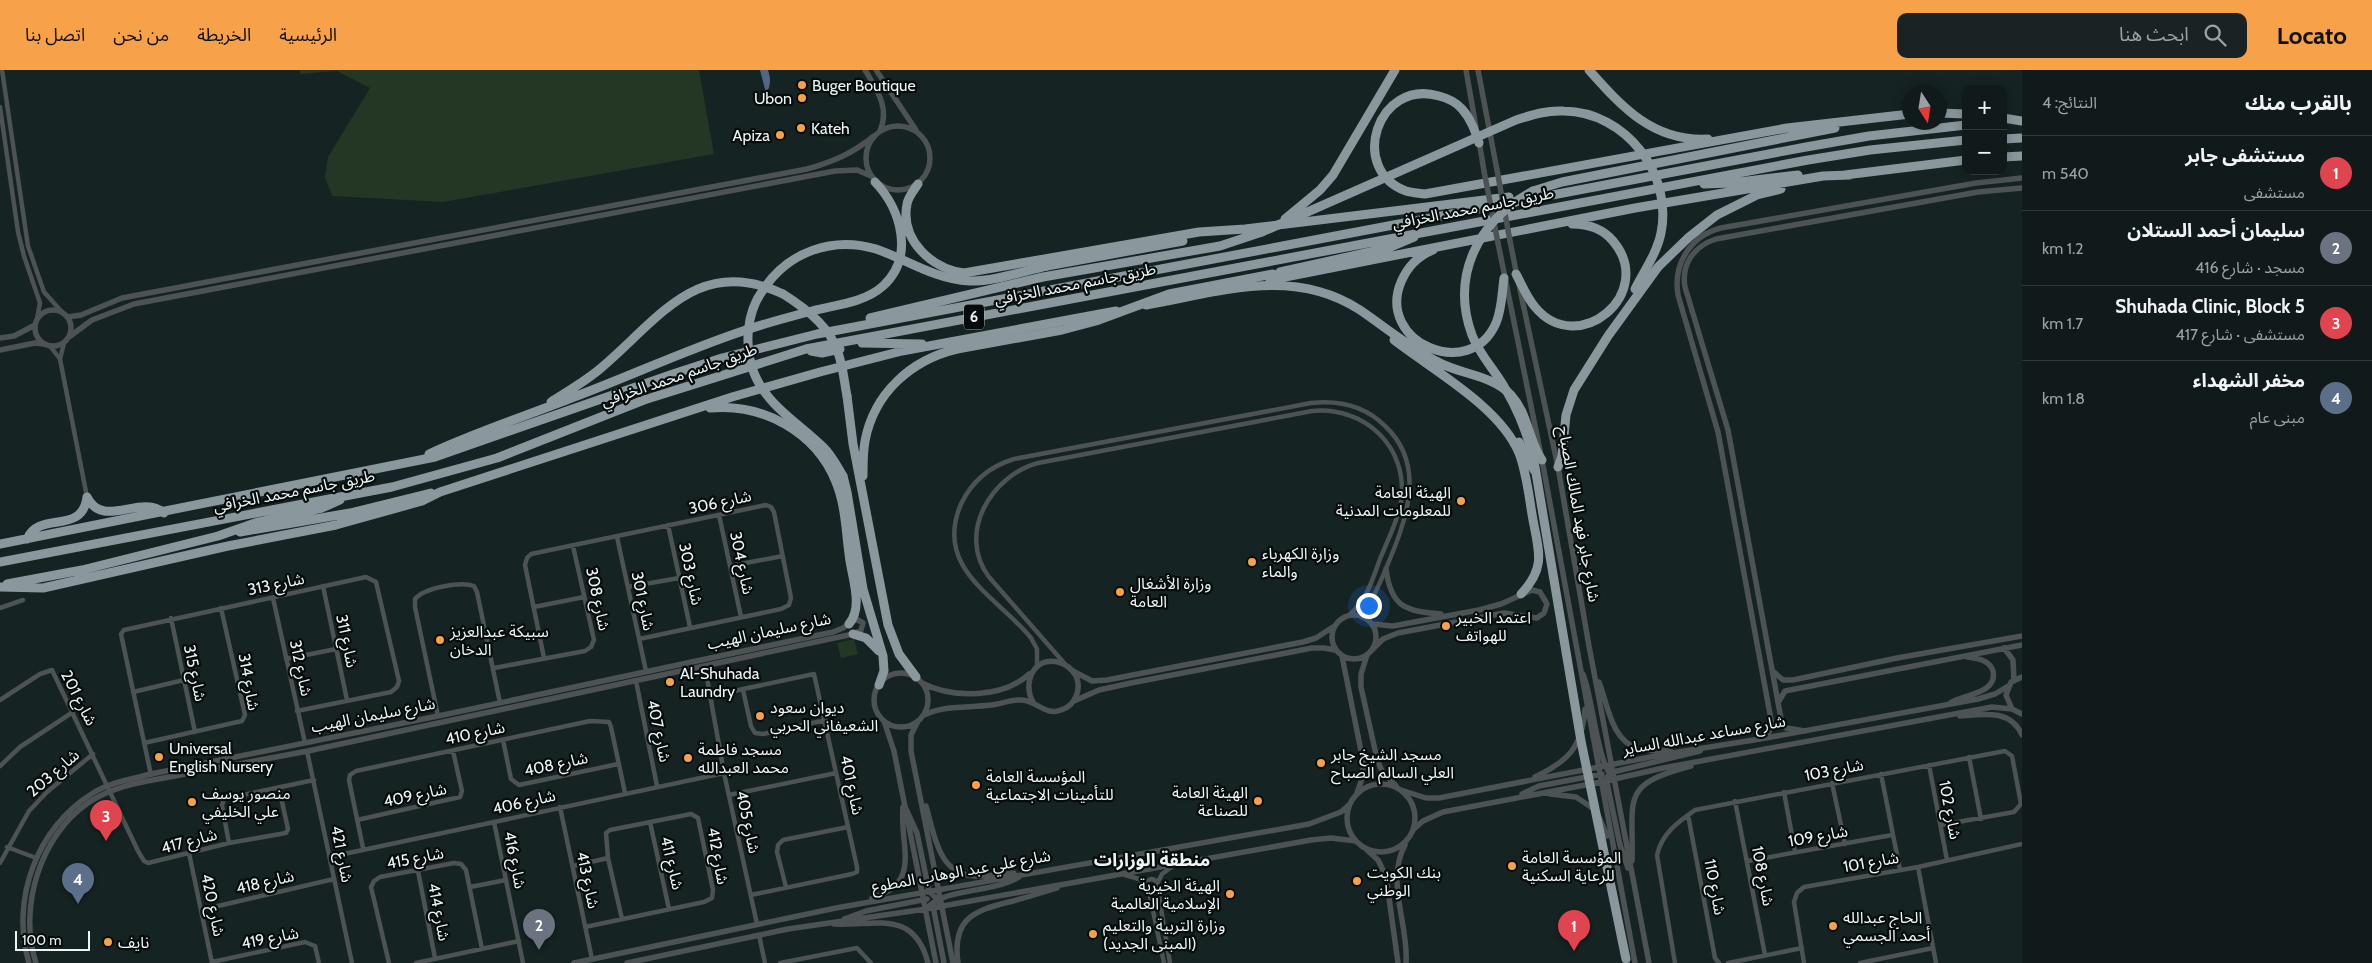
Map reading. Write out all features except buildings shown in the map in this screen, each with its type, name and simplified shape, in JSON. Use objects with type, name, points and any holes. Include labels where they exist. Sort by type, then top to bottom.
[{"type":"highway","points":[[1262,232],[1299,208],[1332,175],[1395,70]]},
{"type":"highway","points":[[1588,70],[1622,107],[1637,119],[1655,128],[1674,135],[1702,139],[1740,137]]},
{"type":"highway","points":[[1479,143],[1470,120],[1461,107],[1447,98],[1430,93],[1411,95],[1392,105],[1380,120],[1374,137],[1374,152],[1381,170],[1392,183],[1406,191],[1425,194],[1787,128],[1902,115]]},
{"type":"highway","points":[[818,334],[874,317],[1043,277],[1220,246],[1262,232],[1516,120],[1546,112],[1566,111],[1585,113],[1606,121],[1634,142],[1652,168],[1662,198],[1661,234],[1635,289],[1574,390],[1566,415],[1562,456],[1558,467]]},
{"type":"highway","points":[[1947,113],[1962,114]]},
{"type":"highway","points":[[1626,961],[1581,741],[1531,449],[1506,388],[1478,348],[1468,324],[1465,285],[1475,247],[1492,222],[1504,210],[1533,191],[1562,182],[1853,124],[1884,116]]},
{"type":"highway","points":[[2007,119],[2022,121]]},
{"type":"highway","points":[[2007,123],[2022,121]]},
{"type":"highway","name":"طريق جاسم محمد الخرافي","points":[[0,544],[164,513],[412,462],[489,440],[705,363],[818,334],[1869,136],[1962,125]]},
{"type":"highway","points":[[2007,139],[2022,138]]},
{"type":"highway","name":"طريق جاسم محمد الخرافي","points":[[0,562],[392,487],[496,458],[644,400],[806,349],[1870,150],[1962,140]]},
{"type":"highway","points":[[2007,157],[2022,156]]},
{"type":"highway","points":[[0,586],[82,570],[218,536],[297,523],[440,492],[689,411],[812,374],[949,342],[1249,286],[1447,244],[1823,176],[1962,161]]},
{"type":"highway","points":[[1684,184],[1731,183],[1824,172],[1906,168]]},
{"type":"highway","points":[[1608,336],[1658,267],[1689,237],[1717,215],[1757,195],[1807,182],[1850,174]]},
{"type":"highway","points":[[412,462],[441,448],[742,331],[798,314],[863,299],[874,293],[883,286],[897,266],[902,240],[897,214],[884,191],[873,179]]},
{"type":"highway","points":[[918,184],[909,198],[906,209],[914,240],[930,261],[945,269],[964,273],[1199,232],[1574,191]]},
{"type":"highway","points":[[1516,274],[1534,306],[1542,314],[1562,324],[1584,325],[1595,321],[1612,308],[1624,289],[1626,278],[1624,262],[1618,246],[1606,234],[1591,226],[1557,224]]},
{"type":"highway","points":[[862,589],[848,492],[843,476],[826,449],[766,395],[753,368],[748,350],[751,316],[760,293],[776,272],[808,251],[820,247],[845,244],[876,250],[945,278],[970,281],[1245,228]]},
{"type":"highway","points":[[862,488],[863,457],[868,429],[887,392],[918,363],[957,348],[1062,330],[1096,321],[1169,294],[1273,274],[1396,246],[1418,234]]},
{"type":"highway","points":[[1447,244],[1417,259],[1407,270],[1398,288],[1397,301],[1403,325],[1420,343],[1443,352],[1455,352],[1479,344],[1488,336],[1496,322],[1504,278]]},
{"type":"highway","points":[[1305,267],[1354,263]]},
{"type":"highway","points":[[524,416],[577,386],[601,368],[669,305],[686,294],[704,286],[725,282],[753,284],[768,287],[799,304],[830,336],[837,349],[847,396],[853,444],[891,635],[899,654],[919,680]]},
{"type":"highway","points":[[1249,286],[1273,284],[1313,290],[1359,310],[1484,400],[1499,415],[1517,439],[1535,472]]},
{"type":"highway","points":[[1372,320],[1394,340],[1489,410],[1514,442],[1524,469],[1540,559],[1535,577],[1522,594]]},
{"type":"highway","points":[[1395,336],[1440,364],[1486,379],[1506,391],[1525,416],[1542,460]]},
{"type":"highway","points":[[806,349],[818,353],[870,343],[949,342]]},
{"type":"highway","points":[[689,411],[722,407],[757,411],[782,422],[805,438],[823,459],[836,483],[848,548],[856,606],[854,617],[849,624]]},
{"type":"highway","points":[[0,586],[43,588],[228,546],[336,525],[422,501],[440,492]]},
{"type":"highway","points":[[87,497],[95,508],[104,512],[151,506],[164,513]]},
{"type":"highway","points":[[27,539],[31,531],[38,527],[69,520],[80,515],[85,508],[87,497]]},
{"type":"highway","points":[[218,536],[255,523],[322,508],[344,497]]},
{"type":"highway","points":[[848,548],[883,656],[884,671],[879,685]]},
{"type":"highway","points":[[853,634],[866,638],[883,656]]},
{"type":"street","points":[[2,70],[28,246],[44,292],[68,317],[71,324],[69,337]]},
{"type":"street","points":[[865,70],[883,104],[885,114],[880,131]]},
{"type":"street","points":[[68,317],[81,315],[122,298],[464,234],[562,219],[842,170],[857,170],[888,189],[904,190],[918,184],[926,174],[930,160],[928,146],[876,70]]},
{"type":"street","name":"شارع جابر فهد المالك الصباح","points":[[1466,70],[1504,278],[1542,460],[1586,702],[1606,773]]},
{"type":"street","name":"شارع جابر فهد المالك الصباح","points":[[1478,70],[1516,274],[1558,467],[1612,765]]},
{"type":"street","points":[[0,107],[18,232],[40,303],[35,332],[44,344]]},
{"type":"street","points":[[50,346],[64,342],[92,320],[134,304],[466,241],[562,219],[807,169],[836,161],[849,155],[888,127],[906,127],[921,135]]},
{"type":"street","points":[[873,179],[865,155],[874,136]]},
{"type":"street","points":[[1760,739],[1771,730],[1770,714],[1735,533],[1718,432],[1678,295],[1676,283],[1682,258],[1694,243],[1704,235],[1721,228],[1992,180],[2022,178]]},
{"type":"street","points":[[1805,731],[1786,728],[1782,724],[1727,424],[1684,283],[1686,265],[1694,252],[1702,245],[1716,239],[1978,192],[2022,188]]},
{"type":"street","points":[[464,234],[466,241]]},
{"type":"street","points":[[37,319],[48,310],[62,312]]},
{"type":"street","points":[[0,338],[14,336],[35,325]]},
{"type":"street","points":[[64,342],[60,359],[87,497]]},
{"type":"street","points":[[0,350],[35,343],[44,344],[50,346],[60,359]]},
{"type":"street","points":[[1702,377],[1706,373],[1712,375]]},
{"type":"street","points":[[1335,650],[1318,648],[1131,683],[1099,690],[1074,701],[1066,708],[1054,712],[1042,709],[1029,696],[1028,683],[1035,669],[1038,654],[1031,638],[969,577],[959,560],[955,539],[959,509],[970,489],[994,467],[1014,459],[1311,403],[1329,402],[1355,407],[1378,420],[1392,434],[1403,450],[1409,470],[1409,504],[1386,569],[1371,604],[1371,623],[1376,637],[1372,650]]},
{"type":"street","points":[[1312,411],[1339,412],[1365,421],[1386,439],[1395,454],[1401,472],[1402,492],[1398,516],[1362,601],[1349,615],[1342,618],[1334,627],[1316,638],[1304,642],[1106,680],[1092,681],[1066,665],[995,584],[981,563],[978,547],[979,522],[989,498],[1000,484],[1022,468],[1038,463],[1312,411]]},
{"type":"street","name":"شارع 306","points":[[544,658],[525,565],[526,558],[538,551],[573,546],[766,505],[770,507],[774,512],[783,556],[791,598],[789,605],[781,609],[639,639]]},
{"type":"street","name":"شارع 304","points":[[719,515],[741,617]]},
{"type":"street","name":"شارع 303","points":[[668,526],[690,627]]},
{"type":"street","points":[[1735,533],[1746,530]]},
{"type":"street","name":"شارع 301","points":[[617,536],[646,670]]},
{"type":"street","name":"شارع 308","points":[[494,668],[585,651],[591,647],[594,640],[573,546]]},
{"type":"street","points":[[730,566],[783,556]]},
{"type":"street","points":[[1386,569],[1390,589],[1403,606],[1418,612],[1448,615]]},
{"type":"street","name":"شارع 313","points":[[152,777],[121,634],[128,628],[366,577],[376,582],[399,681],[397,687],[391,692],[296,711]]},
{"type":"street","points":[[628,587],[678,578]]},
{"type":"street","points":[[438,716],[415,607],[415,598],[419,593],[465,583],[474,586],[477,592],[500,703]]},
{"type":"street","name":"شارع 311","points":[[324,586],[347,700]]},
{"type":"street","points":[[1349,615],[1360,616],[1371,623],[1388,627],[1496,606],[1532,590],[1540,592],[1546,604],[1544,613],[1532,619],[1512,613],[1504,614],[1398,633],[1383,638],[1367,655],[1362,667],[1360,680],[1376,759],[1382,771],[1414,808],[1414,829],[1400,855],[1396,874],[1406,963]]},
{"type":"street","points":[[534,606],[584,597]]},
{"type":"street","name":"شارع 312","points":[[273,598],[296,711],[305,743]]},
{"type":"street","points":[[0,608],[23,600]]},
{"type":"street","name":"شارع 314","points":[[144,743],[239,724],[245,715],[221,608]]},
{"type":"street","name":"شارع 315","points":[[171,618],[195,732]]},
{"type":"street","points":[[849,624],[856,619],[863,623],[861,630],[853,634]]},
{"type":"street","name":"شارع سليمان الهيب","points":[[179,772],[305,743],[438,716],[473,712],[500,703],[646,670],[836,631],[849,624]]},
{"type":"street","points":[[1334,627],[1332,641],[1335,650],[1342,656],[1357,659],[1367,655]]},
{"type":"street","name":"شارع سليمان الهيب","points":[[29,963],[24,934],[24,906],[36,858],[51,833],[68,814],[85,799],[109,788],[152,777],[307,751],[473,712],[705,667],[853,634]]},
{"type":"street","points":[[1773,672],[1783,680],[1793,680],[1898,658],[2022,636]]},
{"type":"street","points":[[1778,703],[1780,695],[1785,691],[2022,645]]},
{"type":"street","points":[[2004,648],[2013,660],[2012,683],[2006,694],[2014,710],[2022,720]]},
{"type":"street","points":[[286,659],[336,650]]},
{"type":"street","points":[[1342,656],[1363,761],[1363,776],[1357,794],[1350,804],[1347,824],[1356,841],[1378,860],[1386,876],[1394,922],[1398,963]]},
{"type":"street","points":[[1947,704],[1986,689],[1993,679],[1993,671],[1987,663],[1971,658],[1954,657]]},
{"type":"street","points":[[1898,658],[1895,663],[1899,668]]},
{"type":"street","points":[[836,908],[882,895],[901,879],[906,863],[902,821],[904,805],[893,746],[884,720],[876,708],[874,700],[879,685],[892,675],[900,673],[950,692],[988,692],[1016,685],[1035,669],[1051,661],[1066,665]]},
{"type":"street","points":[[1579,663],[1590,692],[1620,845],[1632,874]]},
{"type":"street","name":"شارع 405","points":[[705,667],[724,773],[757,924]]},
{"type":"street","points":[[1594,669],[1612,723],[1622,738],[1638,749],[1682,751]]},
{"type":"street","name":"شارع 201","points":[[0,700],[40,674],[52,670],[109,788]]},
{"type":"street","points":[[1073,671],[1078,689],[1074,701]]},
{"type":"street","name":"شارع 401","points":[[710,696],[814,674],[826,720],[857,872],[751,895]]},
{"type":"street","name":"شارع مساعد عبدالله الساير","points":[[1414,829],[1428,819],[1444,812],[1601,782],[1612,765],[1990,696],[2022,677]]},
{"type":"street","points":[[133,692],[184,680]]},
{"type":"street","points":[[919,680],[928,699],[924,715]]},
{"type":"street","name":"شارع 407","points":[[636,681],[657,786]]},
{"type":"street","points":[[743,690],[751,726],[755,733],[763,734],[826,720]]},
{"type":"street","points":[[931,898],[939,889],[910,743],[914,728],[924,715],[950,707],[982,706],[1017,700],[1033,702]]},
{"type":"street","points":[[1528,780],[1555,768],[1575,748],[1582,731],[1586,702]]},
{"type":"street","name":"شارع مساعد عبدالله الساير","points":[[1399,789],[1420,796],[1439,798],[1528,780],[1606,773],[1711,760],[1992,707],[2014,710]]},
{"type":"street","points":[[2014,710],[2022,714]]},
{"type":"street","points":[[0,766],[20,747],[73,712]]},
{"type":"street","points":[[1770,714],[1780,713]]},
{"type":"street","points":[[1938,717],[1996,714],[2011,720],[2022,736]]},
{"type":"street","points":[[884,720],[901,726],[918,721]]},
{"type":"street","name":"شارع 410","points":[[364,848],[349,780],[350,775],[356,771],[590,721],[609,722],[625,793]]},
{"type":"street","name":"شارع 408","points":[[503,740],[511,779],[518,785],[618,764]]},
{"type":"street","points":[[1518,797],[1539,786],[1687,755],[1711,747]]},
{"type":"street","name":"شارع 421","points":[[307,751],[352,963]]},
{"type":"street","name":"شارع 409","points":[[357,820],[460,797],[462,791],[453,751]]},
{"type":"street","name":"شارع 103","points":[[1674,963],[1657,854],[1660,842],[1669,830],[1688,815],[1706,806],[1969,757],[2005,751],[2012,756],[2021,804],[2018,809],[2014,812],[1941,825]]},
{"type":"street","name":"شارع 203","points":[[0,863],[7,847],[29,811],[47,792],[93,754]]},
{"type":"street","points":[[1969,757],[1981,818]]},
{"type":"street","points":[[1649,963],[1632,874],[1631,810],[1641,788],[1654,777],[1711,760]]},
{"type":"street","name":"شارع 102","points":[[1929,765],[1947,860]]},
{"type":"street","name":"شارع 406","points":[[330,856],[724,773]]},
{"type":"street","points":[[729,795],[836,773]]},
{"type":"street","points":[[1881,774],[1900,870]]},
{"type":"street","points":[[917,778],[940,853],[949,866],[962,874],[976,876],[1073,865]]},
{"type":"street","name":"شارع 417","points":[[229,843],[222,808],[224,799],[314,780]]},
{"type":"street","points":[[1601,782],[1635,963]]},
{"type":"street","points":[[1832,783],[1845,844]]},
{"type":"street","points":[[1357,794],[1376,784],[1399,789]]},
{"type":"street","name":"شارع سليمان الهيب","points":[[36,963],[29,917],[34,887],[42,864],[54,840],[73,818],[88,803],[109,788]]},
{"type":"street","name":"شارع 417","points":[[109,788],[144,861],[154,863],[229,843],[288,832],[279,788]]},
{"type":"street","points":[[1784,792],[1795,852]]},
{"type":"street","points":[[1537,793],[1568,795],[1584,800],[1600,818],[1612,844]]},
{"type":"street","name":"شارع 108","points":[[1735,801],[1765,955]]},
{"type":"street","name":"شارع علي عبد الوهاب المطوع","points":[[627,963],[819,924],[926,909],[931,898],[939,889],[1309,824],[1341,812],[1350,804]]},
{"type":"street","points":[[904,805],[917,832],[944,963]]},
{"type":"street","name":"شارع 413","points":[[560,807],[592,959]]},
{"type":"street","name":"شارع 412","points":[[586,927],[704,902],[712,898],[713,890],[698,818],[691,814],[610,830],[606,833],[608,858],[622,919]]},
{"type":"street","name":"شارع 110","points":[[1688,815],[1715,958],[1719,963]]},
{"type":"street","name":"شارع 416","points":[[494,822],[523,963]]},
{"type":"street","name":"شارع 411","points":[[650,822],[669,909]]},
{"type":"street","points":[[786,887],[777,852],[778,846],[783,840],[848,828]]},
{"type":"street","name":"شارع 109","points":[[1748,861],[1892,835]]},
{"type":"street","name":"شارع علي عبد الوهاب المطوع","points":[[943,906],[1311,840],[1331,838],[1356,841]]},
{"type":"street","points":[[1366,849],[1388,852],[1399,847],[1408,839]]},
{"type":"street","name":"شارع 101","points":[[1804,963],[1794,902],[1797,893],[1804,887],[1918,867],[2022,844]]},
{"type":"street","points":[[7,847],[36,858]]},
{"type":"street","name":"شارع 420","points":[[189,853],[212,963]]},
{"type":"street","points":[[573,866],[608,858]]},
{"type":"street","name":"شارع 415","points":[[389,963],[372,887],[374,881],[380,877],[454,863],[461,864],[466,870],[482,949]]},
{"type":"street","points":[[1157,884],[1162,874],[1173,866]]},
{"type":"street","points":[[1918,867],[1936,963]]},
{"type":"street","name":"شارع 414","points":[[418,870],[435,958]]},
{"type":"street","points":[[1125,874],[1139,879],[1148,887]]},
{"type":"street","points":[[840,921],[866,911],[995,888],[1022,875]]},
{"type":"street","name":"شارع 418","points":[[201,910],[334,878]]},
{"type":"street","points":[[1164,963],[1148,887],[1148,882],[1151,879],[1155,880],[1157,884],[1170,963]]},
{"type":"street","points":[[470,887],[506,880]]},
{"type":"street","points":[[958,963],[957,948],[960,930],[964,923],[976,912],[1081,881]]},
{"type":"street","points":[[931,898],[943,906],[953,963]]},
{"type":"street","name":"شارع علي عبد الوهاب المطوع","points":[[574,963],[836,908],[931,898]]},
{"type":"street","points":[[926,909],[936,963]]},
{"type":"street","points":[[1394,922],[1398,925],[1405,942]]},
{"type":"street","points":[[819,924],[877,923],[899,925],[909,930],[921,943],[928,963]]},
{"type":"street","points":[[759,935],[765,963]]},
{"type":"street","points":[[416,963],[519,941]]},
{"type":"street","name":"شارع 419","points":[[212,963],[305,942],[315,946],[319,963]]},
{"type":"street","points":[[780,963],[801,961],[857,948],[871,963]]},
{"type":"street","points":[[1728,963],[1802,948]]},
{"type":"street","points":[[1860,963],[1933,948]]},
{"type":"street","points":[[1894,957],[1895,963]]},
{"type":"green space","points":[[300,70],[699,70],[714,154],[443,202],[332,196],[325,177],[328,157],[370,88],[337,71],[300,74]]},
{"type":"green space","points":[[854,639],[858,654],[841,658],[837,643]]},
{"type":"water","points":[[760,70],[768,70],[769,73],[770,85],[766,93]]},
{"type":"place","name":"Buger Boutique","points":[[802,85]]},
{"type":"place","name":"Ubon","points":[[802,98]]},
{"type":"place","name":"Kateh","points":[[801,128]]},
{"type":"place","name":"Apiza","points":[[780,135]]},
{"type":"place","name":"الهيئة العامة للمعلومات المدنية","points":[[1461,501]]},
{"type":"place","name":"وزارة الكهرباء والماء","points":[[1252,562]]},
{"type":"place","name":"وزارة الأشغال العامة","points":[[1120,592]]},
{"type":"place","name":"اعتمد الخبير للهواتف","points":[[1446,626]]},
{"type":"place","name":"سبيكة عبدالعزيز الدخان","points":[[440,640]]},
{"type":"place","name":"Al-Shuhada Laundry","points":[[670,682]]},
{"type":"place","name":"ديوان سعود الشعيفاني الحربي","points":[[760,716]]},
{"type":"place","name":"Universal English Nursery","points":[[159,757]]},
{"type":"place","name":"مسجد فاطمة محمد العبدالله","points":[[688,758]]},
{"type":"place","name":"مسجد الشيخ جابر العلي السالم الصباح","points":[[1321,763]]},
{"type":"place","name":"المؤسسة العامة للتأمينات الاجتماعية","points":[[976,785]]},
{"type":"place","name":"الهيئة العامة للصناعة","points":[[1258,801]]},
{"type":"place","name":"منصور يوسف علي الخليفي","points":[[192,802]]},
{"type":"place","name":"Shuhada Clinic, Block 5","points":[[106,841]]},
{"type":"place","name":"المؤسسة العامة للرعاية السكنية","points":[[1512,866]]},
{"type":"place","name":"بنك الكويت الوطني","points":[[1357,881]]},
{"type":"place","name":"الهيئة الخيرية الإسلامية العالمية","points":[[1230,894]]},
{"type":"place","name":"مخفر الشهداء","points":[[78,904]]},
{"type":"place","name":"الحاج عبدالله أحمد الجسمي","points":[[1833,926]]},
{"type":"place","name":"وزارة التربية والتعليم (المبنى الجديد)","points":[[1093,934]]},
{"type":"place","name":"نايف","points":[[108,942]]},
{"type":"place","name":"سليمان أحمد الستلان","points":[[539,950]]},
{"type":"place","name":"مستشفى جابر","points":[[1574,951]]},
{"type":"district","name":"منطقة الوزارات","points":[[1152,860]]}]
